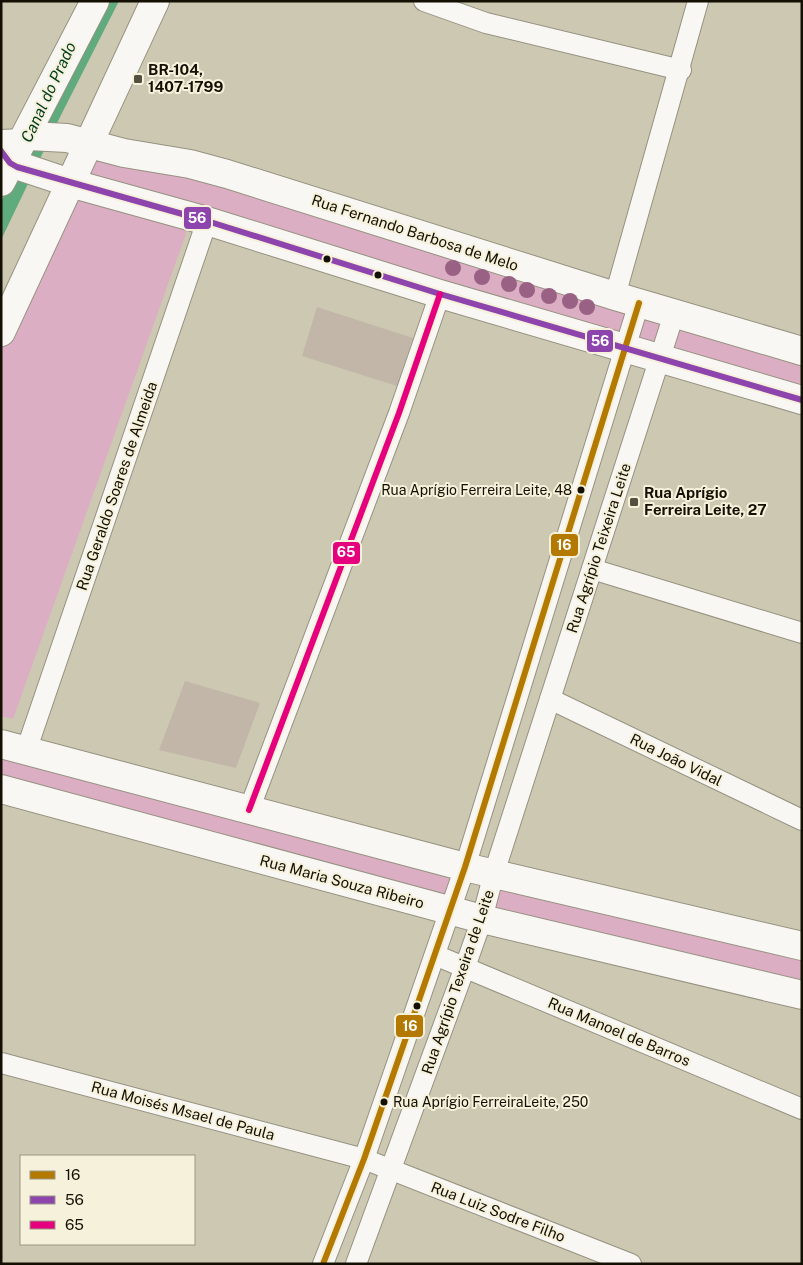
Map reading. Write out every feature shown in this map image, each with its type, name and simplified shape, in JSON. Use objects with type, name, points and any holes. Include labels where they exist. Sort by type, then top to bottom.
[{"type":"street","points":[[95,1],[12,154],[67,182],[207,220],[440,294],[802,400]]},
{"type":"street","points":[[1,332],[67,182],[77,140],[155,1]]},
{"type":"street","points":[[424,1],[486,23],[681,70]]},
{"type":"street","name":"Rua Agrípio Texeira de Leite","points":[[323,1264],[364,1159],[435,955],[448,910],[466,867],[624,348],[627,300],[698,1]]},
{"type":"street","name":"Rua Fernando Barbosa de Melo","points":[[12,154],[77,140],[227,174],[627,300],[802,351]]},
{"type":"street","name":"Rua Geraldo Soares de Almeida","points":[[14,748],[207,220]]},
{"type":"street","points":[[249,810],[399,413],[440,294]]},
{"type":"street","name":"Rua Agrípio Teixeira Leite","points":[[523,783],[674,314]]},
{"type":"street","points":[[592,569],[802,633]]},
{"type":"street","name":"Rua João Vidal","points":[[550,700],[802,820]]},
{"type":"street","points":[[14,748],[466,867],[802,946]]},
{"type":"street","name":"Rua Agrípio Texeira de Leite","points":[[356,1264],[392,1171],[482,919],[494,873],[523,783]]},
{"type":"street","name":"Rua Maria Souza Ribeiro","points":[[1,789],[482,919],[802,995]]},
{"type":"street","name":"Rua Manoel de Barros","points":[[435,955],[802,1109]]},
{"type":"street","name":"Rua Moisés Msael de Paula","points":[[1,1063],[364,1159]]},
{"type":"street","name":"Rua Luiz Sodre Filho","points":[[364,1159],[596,1257],[631,1264]]},
{"type":"shaded area","points":[[100,1],[119,1],[61,115],[1,240],[1,201]]},
{"type":"shaded area","points":[[90,154],[144,159],[662,316],[655,348],[84,177]]},
{"type":"shaded area","points":[[70,177],[193,214],[13,719],[1,716],[1,318]]},
{"type":"shaded area","points":[[680,320],[802,356],[802,394],[669,354]]},
{"type":"shaded area","points":[[1,757],[456,873],[443,901],[1,780]]},
{"type":"shaded area","points":[[499,884],[802,955],[802,987],[492,914]]},
{"type":"building","points":[[317,307],[413,338],[397,386],[302,356]]},
{"type":"building","points":[[185,681],[260,703],[236,768],[159,750]]},
{"type":"transit line","name":"56","points":[[1,151],[10,163],[17,167],[207,221],[440,294],[802,400]]},
{"type":"transit line","name":"65","points":[[249,810],[399,413],[440,294]]},
{"type":"transit line","name":"16","points":[[323,1264],[364,1159],[465,867],[639,303]]},
{"type":"place","name":"BR-104, 1407-1799","points":[[138,79]]},
{"type":"place","name":"Rua Aprígio Ferreira Leite, 48","points":[[581,490]]},
{"type":"place","name":"Rua Aprígio Ferreira Leite, 27","points":[[634,502]]},
{"type":"place","name":"Rua Aprígio FerreiraLeite, 250","points":[[384,1102]]},
{"type":"water label","name":"Canal do Prado","points":[[48,92]]}]
